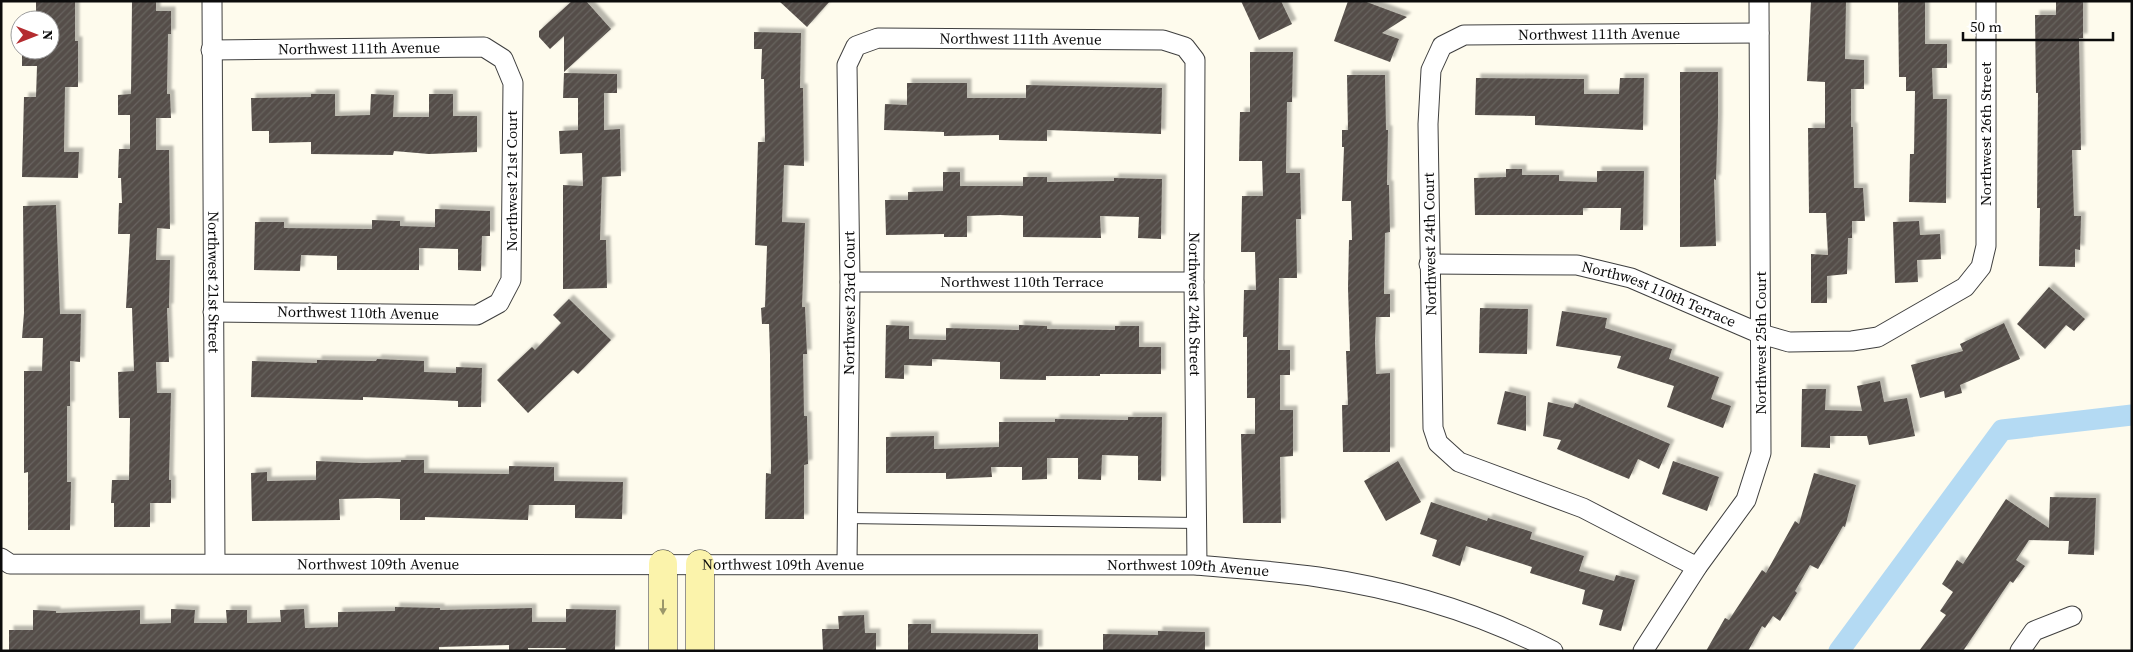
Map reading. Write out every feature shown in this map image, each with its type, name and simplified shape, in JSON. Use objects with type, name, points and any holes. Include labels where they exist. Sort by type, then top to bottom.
[{"type":"street","name":"Northwest 21st Street","points":[[212,1],[214,563]]},
{"type":"street","name":"Northwest 25th Court","points":[[1643,651],[1697,567],[1746,500],[1761,453],[1759,1]]},
{"type":"street","name":"Northwest 26th Street","points":[[1981,266],[1986,246],[1986,1]]},
{"type":"street","name":"Northwest 111th Avenue","points":[[1442,46],[1464,35],[1759,33]]},
{"type":"street","name":"Northwest 111th Avenue","points":[[856,46],[878,38],[917,38],[1162,40],[1185,47]]},
{"type":"street","name":"Northwest 23rd Court","points":[[847,564],[850,282],[847,65],[856,46]]},
{"type":"street","name":"Northwest 24th Court","points":[[1442,46],[1431,70],[1428,124],[1433,428],[1438,443],[1459,462],[1583,508],[1697,567]]},
{"type":"street","name":"Northwest 111th Avenue","points":[[211,50],[484,47],[503,59]]},
{"type":"street","name":"Northwest 24th Street","points":[[1185,47],[1195,60],[1194,282],[1197,565]]},
{"type":"street","name":"Northwest 21st Court","points":[[500,303],[511,280],[513,83],[503,59]]},
{"type":"street","name":"Northwest 110th Terrace","points":[[1429,264],[1577,265],[1631,278],[1761,334],[1789,342],[1852,341],[1878,336],[1965,288],[1981,266]]},
{"type":"street","name":"Northwest 110th Terrace","points":[[850,282],[1194,282]]},
{"type":"street","name":"Northwest 110th Avenue","points":[[213,312],[477,315],[500,303]]},
{"type":"street","name":"Northwest 109th Avenue","points":[[1,558],[10,564],[1197,565],[1319,577],[1434,601],[1531,640],[1553,651]]},
{"type":"street","points":[[663,564],[663,651]]},
{"type":"street","points":[[700,564],[700,651]]},
{"type":"street","points":[[2020,651],[2034,631],[2072,616]]},
{"type":"lane","points":[[848,518],[1197,523]]},
{"type":"building","points":[[36,1],[75,1],[75,41],[78,41],[78,87],[65,87],[64,152],[79,152],[78,178],[22,177],[24,97],[36,97],[37,66],[22,66],[22,60],[60,60],[60,10],[36,10]]},
{"type":"building","points":[[132,1],[156,1],[156,11],[171,11],[171,34],[168,34],[167,94],[170,94],[171,118],[156,118],[156,150],[169,150],[170,229],[157,228],[156,260],[170,260],[169,308],[167,308],[169,362],[156,362],[157,393],[171,393],[169,480],[171,480],[171,503],[150,503],[150,527],[114,527],[114,503],[111,503],[112,480],[129,480],[130,418],[119,418],[118,372],[134,371],[132,308],[126,308],[130,234],[118,234],[119,203],[122,203],[121,178],[118,178],[119,149],[130,149],[130,115],[118,115],[118,95],[131,94]]},
{"type":"building","points":[[572,1],[586,1],[611,29],[564,72],[564,36],[550,49],[539,37],[539,31]]},
{"type":"building","points":[[779,1],[830,1],[807,27]]},
{"type":"building","points":[[1241,1],[1281,1],[1292,24],[1259,40]]},
{"type":"building","points":[[1348,1],[1364,1],[1407,17],[1382,33],[1399,39],[1390,62],[1334,41]]},
{"type":"building","points":[[1811,1],[1846,1],[1845,59],[1864,60],[1864,89],[1851,89],[1851,127],[1853,127],[1854,188],[1863,188],[1865,221],[1852,221],[1852,238],[1848,238],[1847,274],[1827,276],[1827,303],[1811,303],[1811,254],[1828,255],[1826,213],[1809,213],[1808,128],[1825,128],[1825,82],[1807,81]]},
{"type":"building","points":[[1898,1],[1925,1],[1925,44],[1947,44],[1947,68],[1932,68],[1933,99],[1947,99],[1946,203],[1909,202],[1910,154],[1914,154],[1915,91],[1906,91],[1906,77],[1899,77]]},
{"type":"building","points":[[2056,1],[2083,1],[2083,38],[2079,38],[2081,150],[2072,150],[2074,216],[2081,216],[2080,250],[2075,249],[2075,267],[2039,266],[2040,208],[2037,208],[2038,93],[2036,93],[2035,15],[2056,15]]},
{"type":"building","points":[[754,32],[801,33],[800,88],[803,88],[804,166],[784,165],[782,222],[805,223],[802,307],[805,307],[807,354],[803,354],[804,416],[807,416],[808,464],[804,465],[804,519],[765,519],[766,473],[771,474],[769,324],[762,324],[761,308],[765,307],[767,246],[755,245],[758,142],[765,142],[764,79],[761,79],[762,49],[754,49]]},
{"type":"building","points":[[1250,52],[1293,52],[1292,102],[1287,102],[1286,173],[1300,173],[1301,219],[1296,219],[1297,278],[1279,278],[1278,350],[1290,350],[1290,375],[1280,375],[1280,410],[1293,410],[1293,456],[1280,457],[1281,523],[1243,523],[1241,434],[1255,434],[1255,398],[1247,398],[1247,337],[1243,337],[1244,290],[1256,290],[1255,252],[1241,252],[1242,196],[1263,196],[1262,161],[1239,161],[1240,112],[1250,112]]},
{"type":"building","points":[[1680,72],[1718,72],[1716,180],[1714,179],[1716,246],[1680,247]]},
{"type":"building","points":[[564,73],[617,74],[617,93],[604,93],[604,130],[620,129],[621,176],[602,177],[600,240],[606,240],[607,288],[563,289],[563,185],[583,186],[582,153],[560,154],[559,131],[578,130],[578,98],[563,98]]},
{"type":"building","points":[[1347,75],[1385,75],[1386,130],[1388,130],[1387,185],[1389,185],[1390,232],[1385,233],[1384,294],[1390,294],[1390,317],[1376,317],[1375,341],[1376,374],[1390,373],[1390,452],[1343,452],[1342,405],[1348,405],[1346,351],[1350,351],[1348,288],[1349,240],[1352,240],[1351,201],[1342,201],[1344,147],[1342,147],[1342,130],[1348,130]]},
{"type":"building","points":[[1476,78],[1584,79],[1584,94],[1619,94],[1620,78],[1644,78],[1643,130],[1535,125],[1535,116],[1475,115]]},
{"type":"building","points":[[907,83],[967,83],[967,98],[1026,98],[1026,85],[1162,88],[1161,134],[1047,130],[1047,141],[999,140],[999,135],[944,136],[944,132],[884,130],[885,104],[907,105]]},
{"type":"building","points":[[311,94],[335,94],[335,116],[370,115],[371,94],[394,95],[393,117],[429,117],[429,94],[453,94],[453,116],[477,116],[477,152],[429,154],[394,151],[393,155],[311,154],[311,142],[269,143],[269,131],[252,131],[251,98],[311,97]]},
{"type":"building","points":[[1506,169],[1522,169],[1522,175],[1559,175],[1559,181],[1597,182],[1597,171],[1644,171],[1643,230],[1620,230],[1621,208],[1583,208],[1583,215],[1475,215],[1474,178],[1506,177]]},
{"type":"building","points":[[943,172],[960,172],[960,186],[1023,186],[1023,177],[1047,177],[1047,182],[1114,181],[1114,178],[1162,179],[1161,239],[1138,238],[1139,217],[1100,216],[1101,238],[1023,237],[1023,216],[1000,215],[967,216],[967,237],[944,237],[944,234],[886,235],[885,200],[908,200],[908,192],[943,191]]},
{"type":"building","points":[[56,205],[60,314],[81,314],[80,362],[70,361],[70,406],[67,406],[67,482],[71,482],[70,530],[28,530],[28,472],[24,473],[24,371],[42,371],[43,338],[22,338],[24,313],[23,206]]},
{"type":"building","points":[[435,209],[490,211],[490,236],[482,236],[481,271],[458,270],[458,249],[419,248],[419,270],[337,270],[337,256],[301,255],[300,271],[254,270],[255,222],[284,222],[284,228],[372,229],[372,220],[400,221],[400,226],[435,227]]},
{"type":"building","points":[[1919,221],[1920,235],[1940,234],[1941,259],[1917,260],[1918,282],[1895,283],[1893,222]]},
{"type":"building","points":[[2049,287],[2085,319],[2074,331],[2066,325],[2045,349],[2017,324]]},
{"type":"building","points":[[569,299],[611,340],[578,374],[573,370],[528,413],[497,380],[532,347],[535,350],[561,323],[553,315]]},
{"type":"building","points":[[1480,308],[1528,309],[1527,354],[1479,353]]},
{"type":"building","points":[[1562,311],[1607,318],[1605,328],[1672,349],[1669,359],[1719,377],[1711,399],[1731,406],[1723,428],[1667,407],[1674,386],[1617,368],[1621,356],[1556,346]]},
{"type":"building","points":[[2004,323],[2020,359],[1960,385],[1962,393],[1945,398],[1944,391],[1920,398],[1911,365],[1963,351],[1960,344]]},
{"type":"building","points":[[886,325],[909,326],[909,339],[946,340],[946,328],[1019,330],[1019,325],[1047,326],[1047,329],[1115,330],[1115,326],[1139,326],[1139,347],[1161,347],[1161,374],[1046,376],[1046,380],[1000,379],[1000,362],[932,359],[932,366],[904,365],[904,379],[885,378]]},
{"type":"building","points":[[377,359],[424,361],[424,372],[456,373],[456,367],[482,368],[481,407],[458,407],[458,401],[363,397],[363,400],[251,397],[252,361],[317,363],[317,360],[376,361]]},
{"type":"building","points":[[1880,381],[1884,402],[1907,398],[1915,436],[1869,445],[1867,436],[1830,436],[1830,448],[1801,447],[1802,389],[1826,389],[1825,410],[1862,411],[1857,386]]},
{"type":"building","points":[[1505,391],[1526,396],[1526,431],[1497,424]]},
{"type":"building","points":[[1548,402],[1573,408],[1575,403],[1670,444],[1659,469],[1638,459],[1629,479],[1557,449],[1561,440],[1543,436]]},
{"type":"building","points":[[1128,417],[1162,417],[1161,481],[1138,480],[1138,456],[1102,455],[1101,480],[1078,479],[1078,458],[1047,458],[1047,479],[1022,480],[1022,467],[991,467],[992,477],[946,479],[946,473],[886,473],[886,437],[934,436],[934,449],[999,447],[999,422],[1055,422],[1055,419],[1128,420]]},
{"type":"building","points":[[401,460],[424,460],[424,473],[509,474],[509,466],[554,467],[554,481],[623,482],[622,519],[575,518],[575,505],[529,505],[528,520],[425,517],[425,520],[400,520],[400,499],[378,498],[339,499],[340,520],[252,521],[251,473],[267,472],[267,481],[316,480],[316,461],[362,463],[401,462]]},
{"type":"building","points":[[1398,461],[1421,502],[1386,521],[1364,481]]},
{"type":"building","points":[[1673,461],[1719,477],[1707,511],[1662,494]]},
{"type":"building","points":[[1814,473],[1856,485],[1845,527],[1843,526],[1818,569],[1810,565],[1795,591],[1797,593],[1780,621],[1773,616],[1765,628],[1762,626],[1748,651],[1706,651],[1725,618],[1729,620],[1762,570],[1766,573],[1795,521],[1799,524]]},
{"type":"building","points":[[2050,497],[2096,498],[2094,555],[2068,554],[2069,541],[2029,540],[2016,560],[2025,566],[2013,583],[2010,581],[1963,651],[1919,651],[1946,615],[1940,611],[1953,592],[1942,584],[1957,560],[1963,564],[2006,499],[2049,528]]},
{"type":"building","points":[[1431,502],[1487,521],[1488,518],[1532,532],[1530,539],[1584,556],[1579,571],[1614,581],[1616,575],[1635,580],[1621,631],[1599,625],[1603,610],[1582,604],[1585,590],[1530,573],[1532,567],[1466,546],[1460,566],[1432,556],[1437,540],[1420,534]]},
{"type":"building","points":[[395,607],[440,608],[440,610],[532,608],[532,622],[566,622],[566,609],[616,610],[615,651],[565,651],[566,648],[528,648],[528,651],[509,651],[509,645],[439,647],[439,651],[9,651],[9,630],[33,630],[33,610],[56,611],[56,613],[140,610],[140,624],[171,623],[171,609],[195,610],[194,623],[227,623],[226,610],[247,610],[247,623],[281,622],[280,610],[304,609],[305,628],[338,627],[338,612],[395,611]]},
{"type":"building","points":[[864,615],[865,633],[876,633],[876,651],[823,651],[822,629],[839,629],[838,616]]},
{"type":"building","points":[[908,624],[931,624],[931,633],[1038,634],[1038,651],[908,651]]},
{"type":"building","points":[[1158,631],[1205,632],[1205,651],[1103,651],[1103,634],[1158,635]]},
{"type":"waterway","points":[[1839,651],[2002,430],[2132,415]]}]
